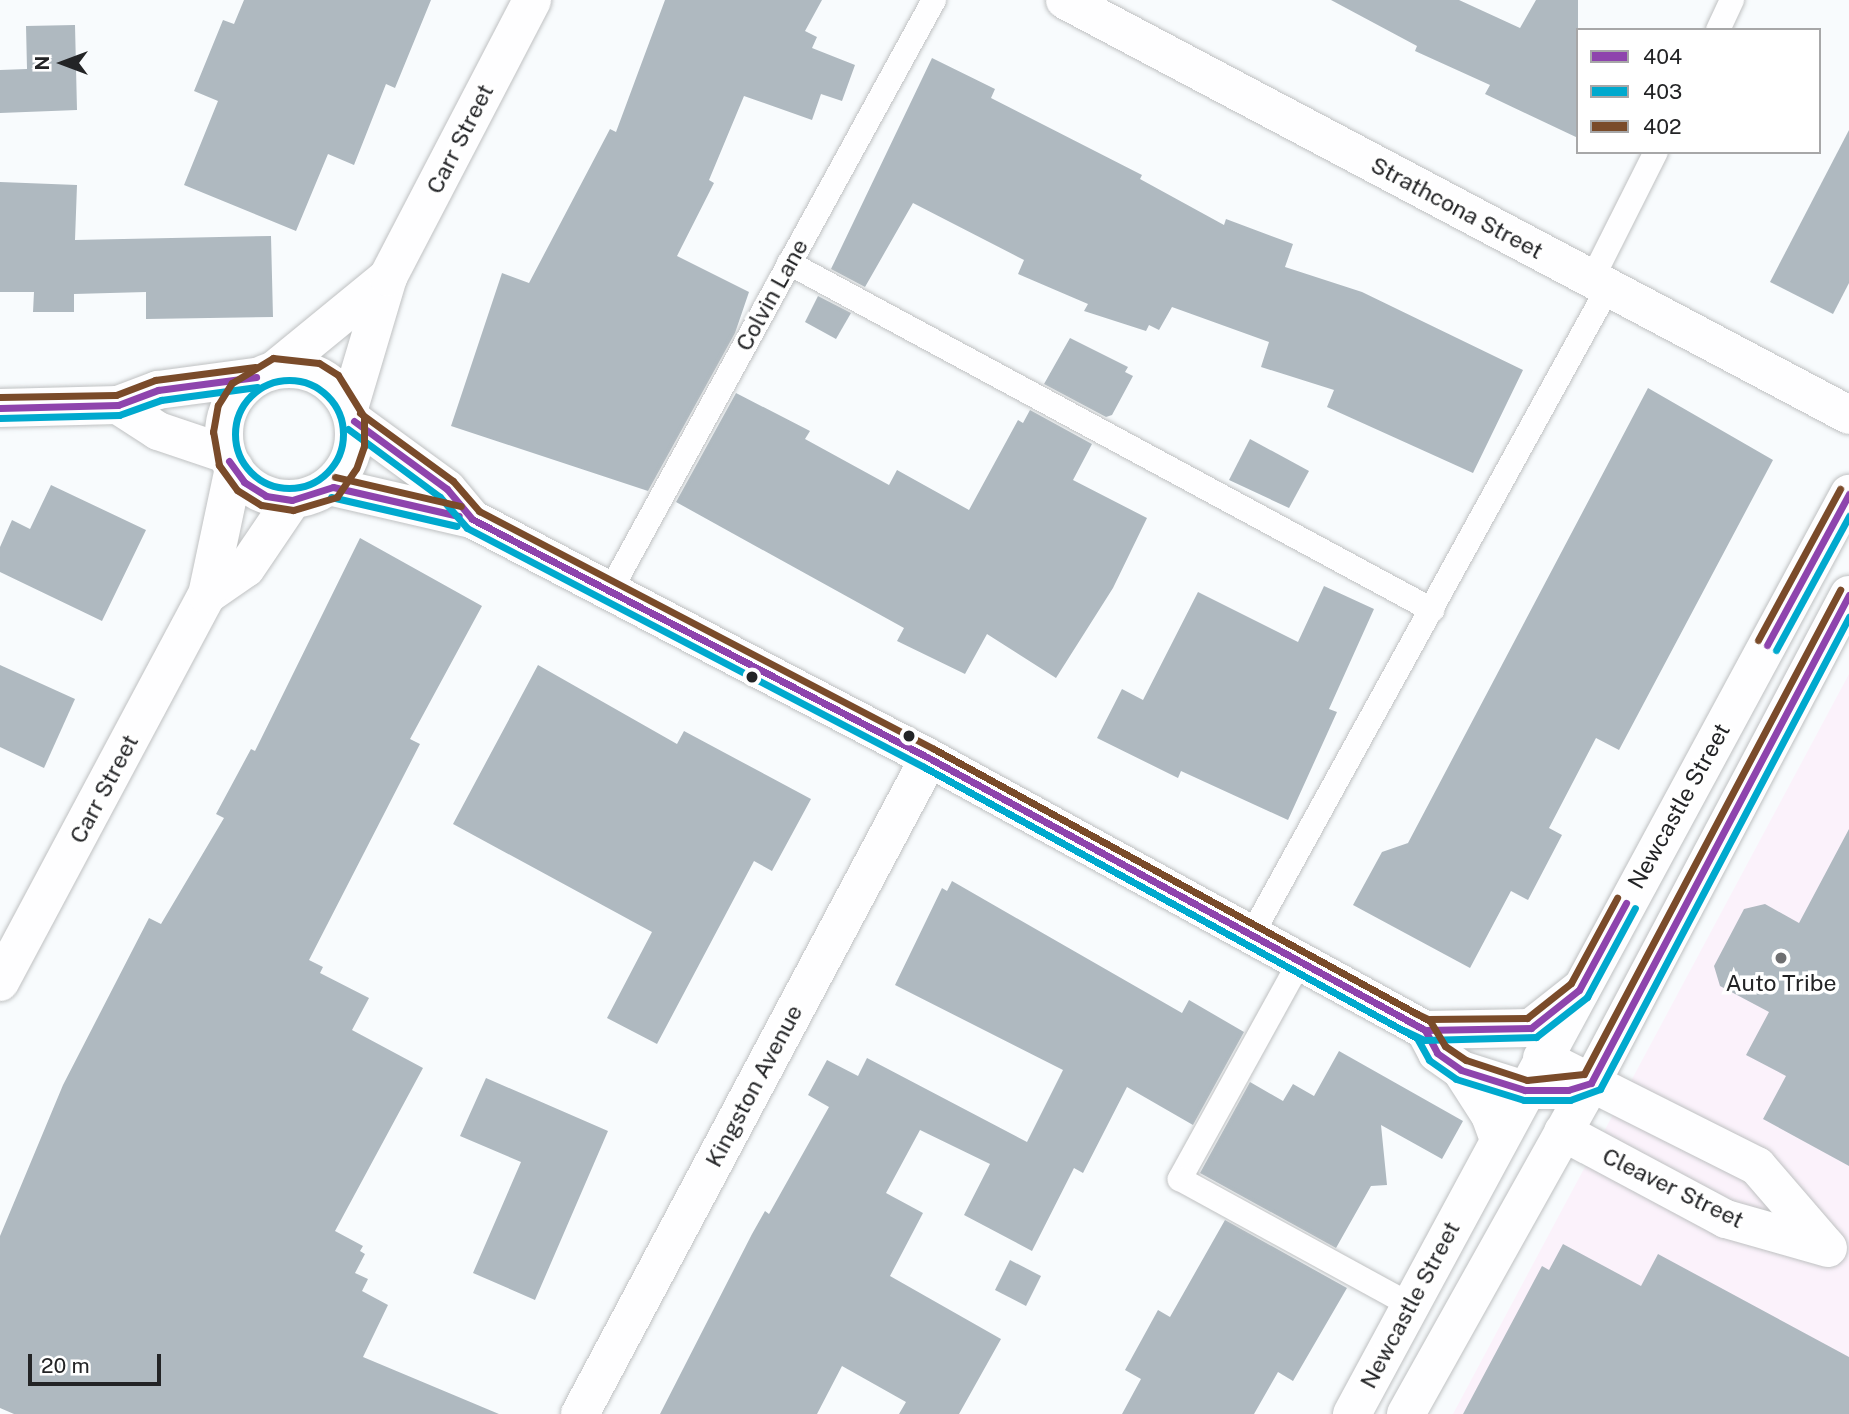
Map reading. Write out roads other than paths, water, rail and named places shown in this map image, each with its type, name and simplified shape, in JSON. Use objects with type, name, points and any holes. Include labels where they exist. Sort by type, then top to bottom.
[{"type":"street","name":"Carr Street","points":[[352,415],[388,277],[532,0]]},
{"type":"street","name":"Strathcona Street","points":[[1065,0],[1849,415]]},
{"type":"street","name":"Carr Street","points":[[266,372],[388,277]]},
{"type":"street","points":[[0,408],[118,405],[158,390],[266,372],[314,372],[330,382],[352,415],[447,489],[472,519]]},
{"type":"street","points":[[230,461],[227,410],[266,372]]},
{"type":"street","points":[[118,405],[158,431],[230,461],[266,496],[292,500],[333,487],[472,519],[929,758],[1425,1030],[1531,1028],[1579,990]]},
{"type":"street","points":[[333,487],[354,444],[352,415]]},
{"type":"street","name":"Carr Street","points":[[0,982],[207,595],[230,461]]},
{"type":"street","name":"Newcastle Street","points":[[1352,1414],[1533,1074],[1849,494]]},
{"type":"street","name":"Carr Street","points":[[207,595],[246,568],[292,500]]},
{"type":"street","name":"Newcastle Street","points":[[1406,1414],[1591,1083],[1849,595]]},
{"type":"street","name":"Kingston Avenue","points":[[592,1410],[929,758]]},
{"type":"street","points":[[1425,1030],[1437,1053],[1461,1070],[1499,1140]]},
{"type":"street","points":[[1461,1070],[1533,1074],[1568,1090],[1591,1083]]},
{"type":"street","name":"Cleaver Street","points":[[1591,1083],[1757,1166],[1838,1252]]},
{"type":"street","name":"Cleaver Street","points":[[1563,1132],[1726,1219],[1838,1252]]},
{"type":"lane","name":"Colvin Lane","points":[[610,591],[934,0]]},
{"type":"lane","points":[[1718,28],[1732,0]]},
{"type":"lane","points":[[1251,936],[1432,610],[1600,283],[1655,154]]},
{"type":"lane","points":[[789,263],[1432,610]]},
{"type":"lane","points":[[1299,963],[1180,1179],[1410,1305]]},
{"type":"place","name":"Auto Tribe","points":[[1781,958]]}]
